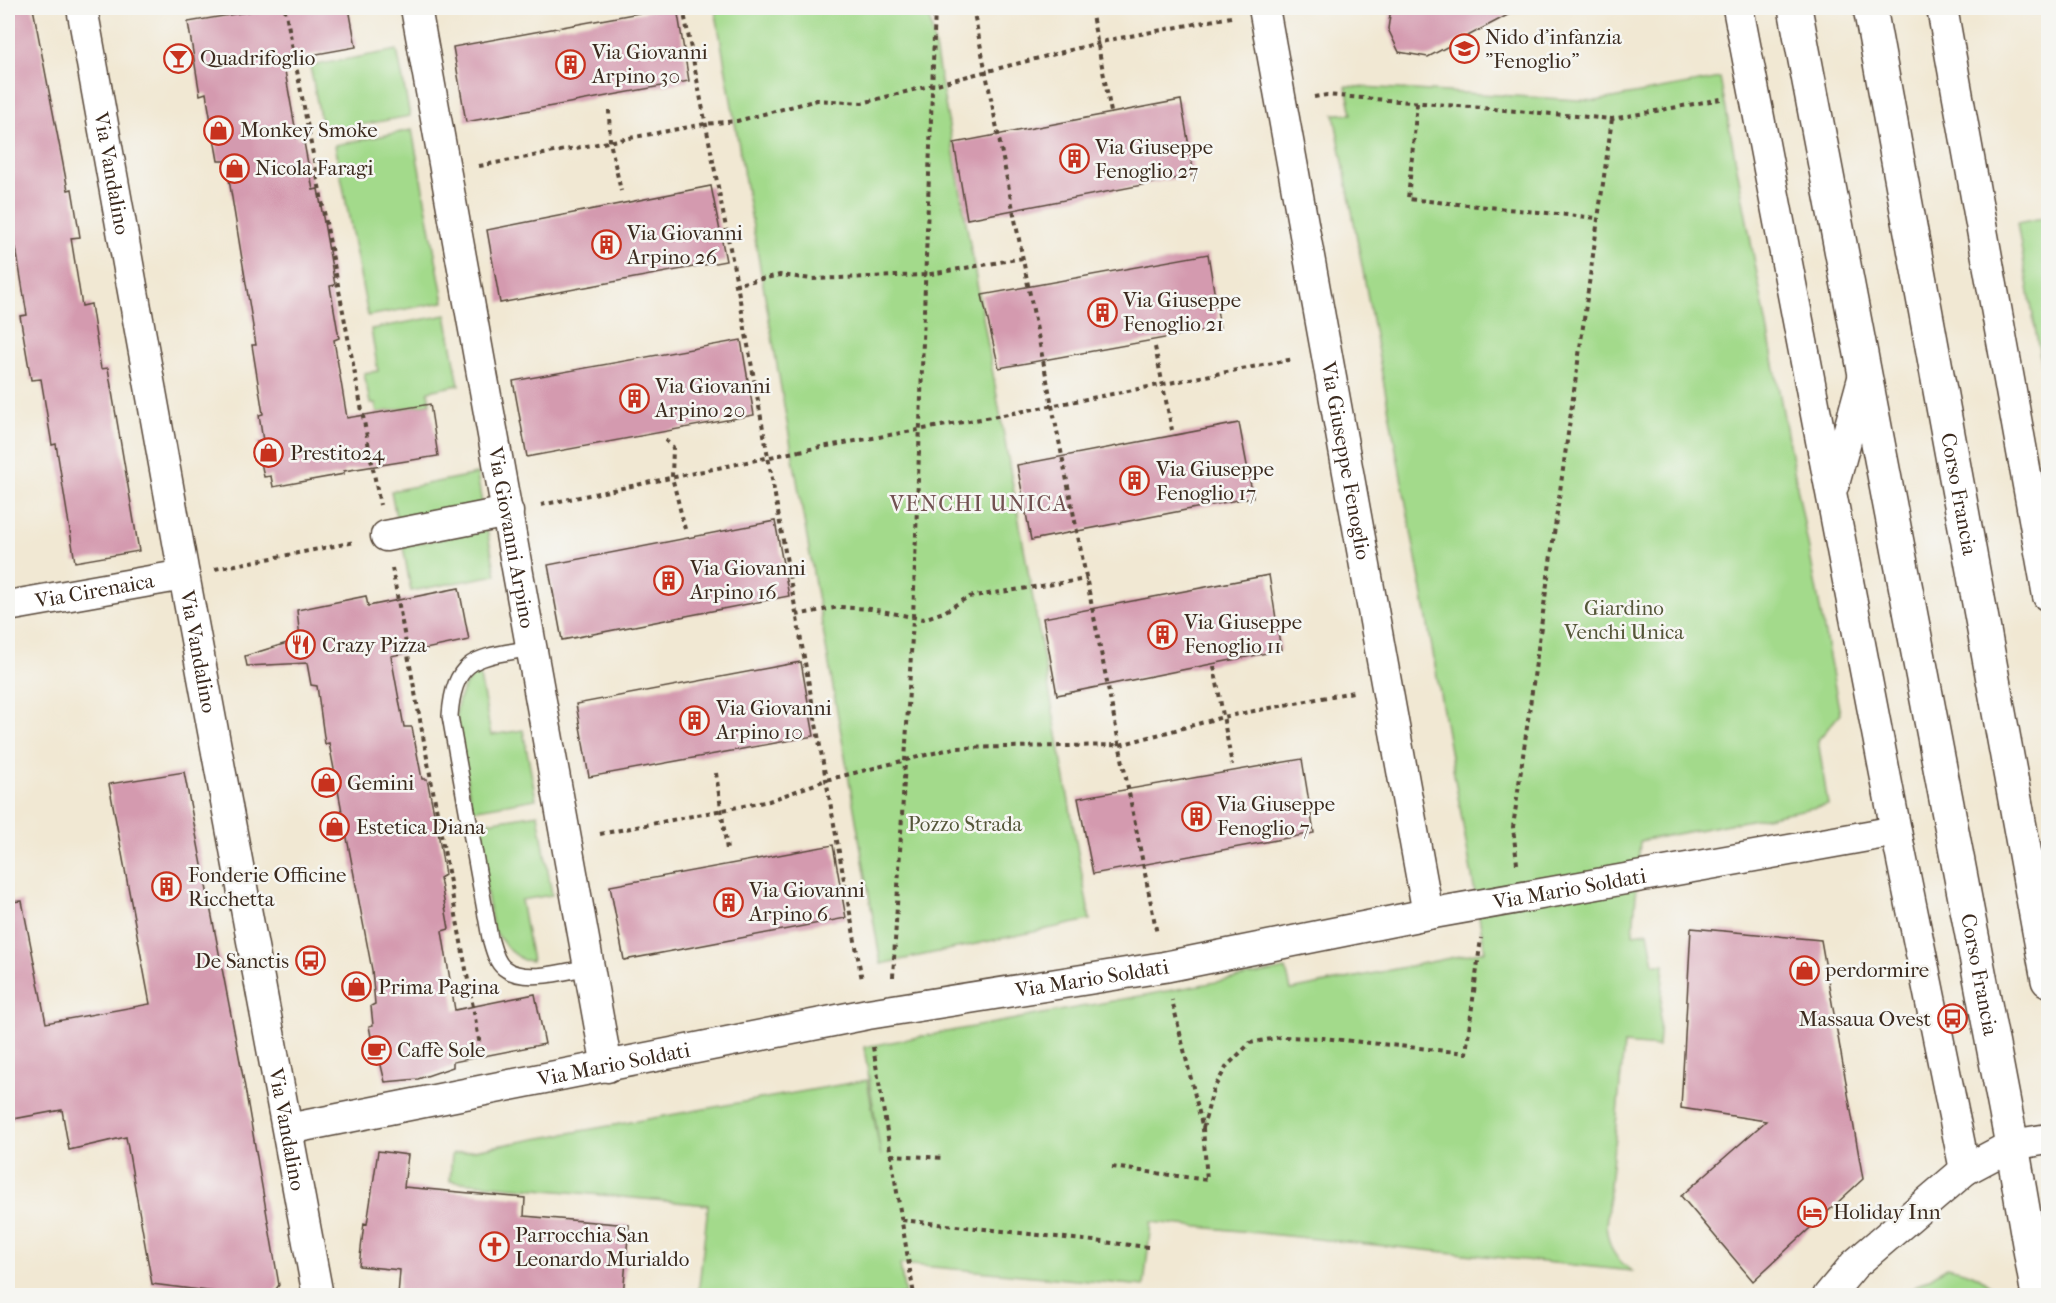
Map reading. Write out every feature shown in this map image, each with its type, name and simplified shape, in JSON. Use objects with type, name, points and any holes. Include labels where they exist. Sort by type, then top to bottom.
[{"type":"main road","name":"Corso Francia","points":[[1796,8],[2012,1145],[2038,1296]]},
{"type":"main road","name":"Corso Francia","points":[[1870,8],[2049,980]]},
{"type":"street","name":"Via Vandalino","points":[[82,8],[184,575],[318,1296]]},
{"type":"street","name":"Via Giovanni Arpino","points":[[416,8],[607,1067]]},
{"type":"street","name":"Corso Francia","points":[[1738,8],[1896,831],[1965,1170]]},
{"type":"street","points":[[1943,8],[2042,527],[2049,596]]},
{"type":"street","name":"Via Giuseppe Fenoglio","points":[[1264,9],[1428,914]]},
{"type":"street","name":"Corso Francia","points":[[1832,492],[1865,371]]},
{"type":"street","points":[[386,536],[508,512]]},
{"type":"street","name":"Via Cirenaica","points":[[8,606],[184,575]]},
{"type":"street","name":"Via Mario Soldati","points":[[288,1129],[880,1012],[1164,967],[1428,914],[1896,831]]},
{"type":"street","points":[[1828,1296],[1854,1265],[1965,1170],[2012,1145],[2049,1139]]},
{"type":"lane","points":[[532,648],[486,657],[463,670],[455,681],[451,695],[450,716],[490,938],[496,957],[505,969],[533,977],[589,967]]},
{"type":"path","points":[[285,8],[386,536],[488,1089]]},
{"type":"path","points":[[683,8],[826,780],[880,1012],[891,1155],[914,1295]]},
{"type":"path","points":[[880,1012],[905,761],[913,618],[935,8]]},
{"type":"path","points":[[973,8],[1164,967],[1203,1129],[1207,1180],[1112,1167]]},
{"type":"path","points":[[446,171],[705,124],[737,121],[817,100],[862,103],[1097,44],[1264,9]]},
{"type":"path","points":[[1091,10],[1111,112]]},
{"type":"path","points":[[1281,102],[1327,96],[1612,119],[1754,94]]},
{"type":"path","points":[[1417,103],[1408,199],[1597,218]]},
{"type":"path","points":[[609,110],[610,142],[621,191]]},
{"type":"path","points":[[1521,898],[1513,827],[1612,119]]},
{"type":"path","points":[[735,285],[780,275],[812,279],[925,275],[1023,258]]},
{"type":"path","points":[[1155,346],[1172,430]]},
{"type":"path","points":[[508,512],[768,457],[1053,406],[1327,352]]},
{"type":"path","points":[[665,440],[673,447],[672,477],[685,529]]},
{"type":"path","points":[[184,575],[386,536]]},
{"type":"path","points":[[796,615],[839,607],[871,609],[923,619],[944,612],[968,597],[1087,579]]},
{"type":"path","points":[[1214,666],[1232,765]]},
{"type":"path","points":[[567,840],[769,801],[826,780],[954,748],[1120,745],[1223,717],[1387,686]]},
{"type":"path","points":[[716,773],[727,850]]},
{"type":"path","points":[[1203,1129],[1213,1089],[1227,1066],[1250,1043],[1281,1036],[1323,1038],[1466,1053],[1485,904]]},
{"type":"path","points":[[891,1155],[943,1158]]},
{"type":"path","points":[[902,1220],[1148,1247]]},
{"type":"green space","name":"Pozzo Strada","points":[[715,8],[928,8],[1090,920],[881,964]]},
{"type":"green space","points":[[397,50],[410,116],[323,132],[310,66]]},
{"type":"green space","name":"Giardino Venchi Unica","points":[[1720,78],[1840,714],[1818,740],[1828,805],[1640,841],[1633,934],[1648,932],[1654,964],[1664,964],[1658,1047],[1624,1044],[1606,1226],[1613,1252],[1632,1271],[1151,1222],[1144,1286],[900,1264],[905,1295],[698,1295],[708,1205],[450,1181],[452,1154],[867,1080],[881,1156],[864,1047],[1286,969],[1291,990],[1485,951],[1421,585],[1334,114],[1352,114],[1346,86],[1596,101]]},
{"type":"green space","points":[[412,130],[444,302],[368,316],[335,145]]},
{"type":"green space","points":[[2048,217],[2048,403],[2017,223]]},
{"type":"green space","points":[[446,315],[459,385],[428,391],[430,404],[377,413],[375,403],[370,403],[364,373],[378,371],[371,329]]},
{"type":"green space","points":[[477,474],[482,504],[397,522],[391,491]]},
{"type":"green space","points":[[487,530],[496,575],[411,591],[403,546]]},
{"type":"green space","points":[[479,672],[491,735],[523,730],[536,799],[472,810],[456,716],[462,691],[469,680]]},
{"type":"green space","points":[[538,814],[552,895],[521,900],[532,961],[523,960],[508,949],[493,929],[475,824]]},
{"type":"green space","points":[[1947,1267],[1976,1276],[1999,1295],[1902,1295]]},
{"type":"building","points":[[8,8],[33,8],[68,190],[72,189],[80,237],[71,238],[82,306],[91,304],[101,369],[108,368],[139,551],[75,562],[56,444],[52,445],[41,379],[31,380],[20,316],[27,315],[8,212]]},
{"type":"building","points":[[271,8],[349,8],[356,47],[283,60],[297,138],[303,137],[313,190],[318,189],[335,285],[330,286],[339,338],[334,340],[347,418],[430,404],[438,456],[344,471],[344,474],[273,487],[271,476],[264,477],[257,442],[263,441],[259,415],[263,414],[252,345],[256,345],[226,161],[218,161],[206,93],[200,95],[188,22]]},
{"type":"building","name":"Via Giovanni Arpino 30","points":[[666,8],[677,8],[689,81],[466,122],[453,47]]},
{"type":"building","points":[[1391,8],[1521,8],[1428,57],[1399,52],[1388,29]]},
{"type":"building","name":"Via Giuseppe Fenoglio 27","points":[[1181,100],[1194,175],[967,219],[954,143]]},
{"type":"building","name":"Via Giovanni Arpino 26","points":[[711,186],[726,261],[500,303],[487,230]]},
{"type":"building","name":"Via Giuseppe Fenoglio 21","points":[[1208,254],[1220,328],[999,368],[982,295]]},
{"type":"building","name":"Via Giovanni Arpino 20","points":[[741,340],[754,415],[527,457],[513,381]]},
{"type":"building","name":"Via Giuseppe Fenoglio 17","points":[[1239,423],[1253,497],[1031,540],[1017,465]]},
{"type":"building","name":"Via Giovanni Arpino 16","points":[[775,521],[789,596],[562,640],[548,565]]},
{"type":"building","name":"Via Giuseppe Fenoglio 11","points":[[1269,575],[1281,650],[1057,695],[1043,618]]},
{"type":"building","points":[[459,588],[469,640],[391,656],[404,727],[412,727],[422,779],[427,779],[438,832],[445,875],[440,878],[449,929],[442,931],[455,1010],[535,994],[545,1044],[453,1062],[453,1067],[418,1079],[385,1082],[379,1057],[375,1058],[369,1026],[373,1025],[371,1006],[375,1004],[372,970],[329,743],[325,744],[317,686],[311,685],[307,663],[247,666],[245,656],[300,639],[297,610],[366,596],[368,606]]},
{"type":"building","name":"Via Giovanni Arpino 10","points":[[801,662],[814,736],[589,777],[576,704]]},
{"type":"building","name":"Via Giuseppe Fenoglio 7","points":[[1302,759],[1314,833],[1093,874],[1078,798]]},
{"type":"building","points":[[184,772],[244,1082],[279,1285],[271,1296],[248,1296],[152,1284],[126,1137],[69,1150],[62,1110],[8,1120],[8,1038],[13,1037],[8,1006],[8,902],[22,901],[46,1023],[150,1004],[109,784]]},
{"type":"building","name":"Via Giovanni Arpino 6","points":[[833,845],[846,918],[624,960],[610,886]]},
{"type":"building","points":[[1691,928],[1821,940],[1863,1179],[1753,1281],[1681,1196],[1766,1121],[1681,1108]]},
{"type":"building","name":"Parrocchia San Leonardo Murialdo","points":[[378,1151],[408,1155],[404,1187],[525,1198],[524,1216],[629,1225],[623,1296],[398,1296],[400,1270],[359,1266],[364,1223],[367,1224]]},
{"type":"place","name":"Nido d'infanzia \"Fenoglio\"","points":[[1464,49]]},
{"type":"place","name":"Quadrifoglio","points":[[179,58]]},
{"type":"place","name":"Via Giovanni Arpino 30","points":[[571,64]]},
{"type":"place","name":"Monkey Smoke","points":[[219,130]]},
{"type":"place","name":"Via Giuseppe Fenoglio 27","points":[[1074,159]]},
{"type":"place","name":"Nicola Faragi","points":[[234,168]]},
{"type":"place","name":"Via Giovanni Arpino 26","points":[[606,245]]},
{"type":"place","name":"Via Giuseppe Fenoglio 21","points":[[1102,312]]},
{"type":"place","name":"Via Giovanni Arpino 20","points":[[634,398]]},
{"type":"place","name":"Prestito24","points":[[269,453]]},
{"type":"place","name":"Via Giuseppe Fenoglio 17","points":[[1135,481]]},
{"type":"place","name":"Via Giovanni Arpino 16","points":[[669,580]]},
{"type":"place","name":"Via Giuseppe Fenoglio 11","points":[[1163,634]]},
{"type":"place","name":"Crazy Pizza","points":[[301,645]]},
{"type":"place","name":"Via Giovanni Arpino 10","points":[[695,720]]},
{"type":"place","name":"Gemini","points":[[326,783]]},
{"type":"place","name":"Via Giuseppe Fenoglio 7","points":[[1196,816]]},
{"type":"place","name":"Estetica Diana","points":[[335,827]]},
{"type":"place","name":"Fonderie Officine Ricchetta","points":[[167,887]]},
{"type":"place","name":"Via Giovanni Arpino 6","points":[[728,902]]},
{"type":"place","name":"De Sanctis","points":[[310,961]]},
{"type":"place","name":"perdormire","points":[[1804,970]]},
{"type":"place","name":"Prima Pagina","points":[[357,987]]},
{"type":"place","name":"Massaua Ovest","points":[[1952,1019]]},
{"type":"place","name":"Caffè Sole","points":[[376,1050]]},
{"type":"place","name":"Holiday Inn","points":[[1812,1212]]},
{"type":"place","name":"Parrocchia San Leonardo Murialdo","points":[[494,1247]]},
{"type":"district","name":"VENCHI UNICA","points":[[979,503]]}]
